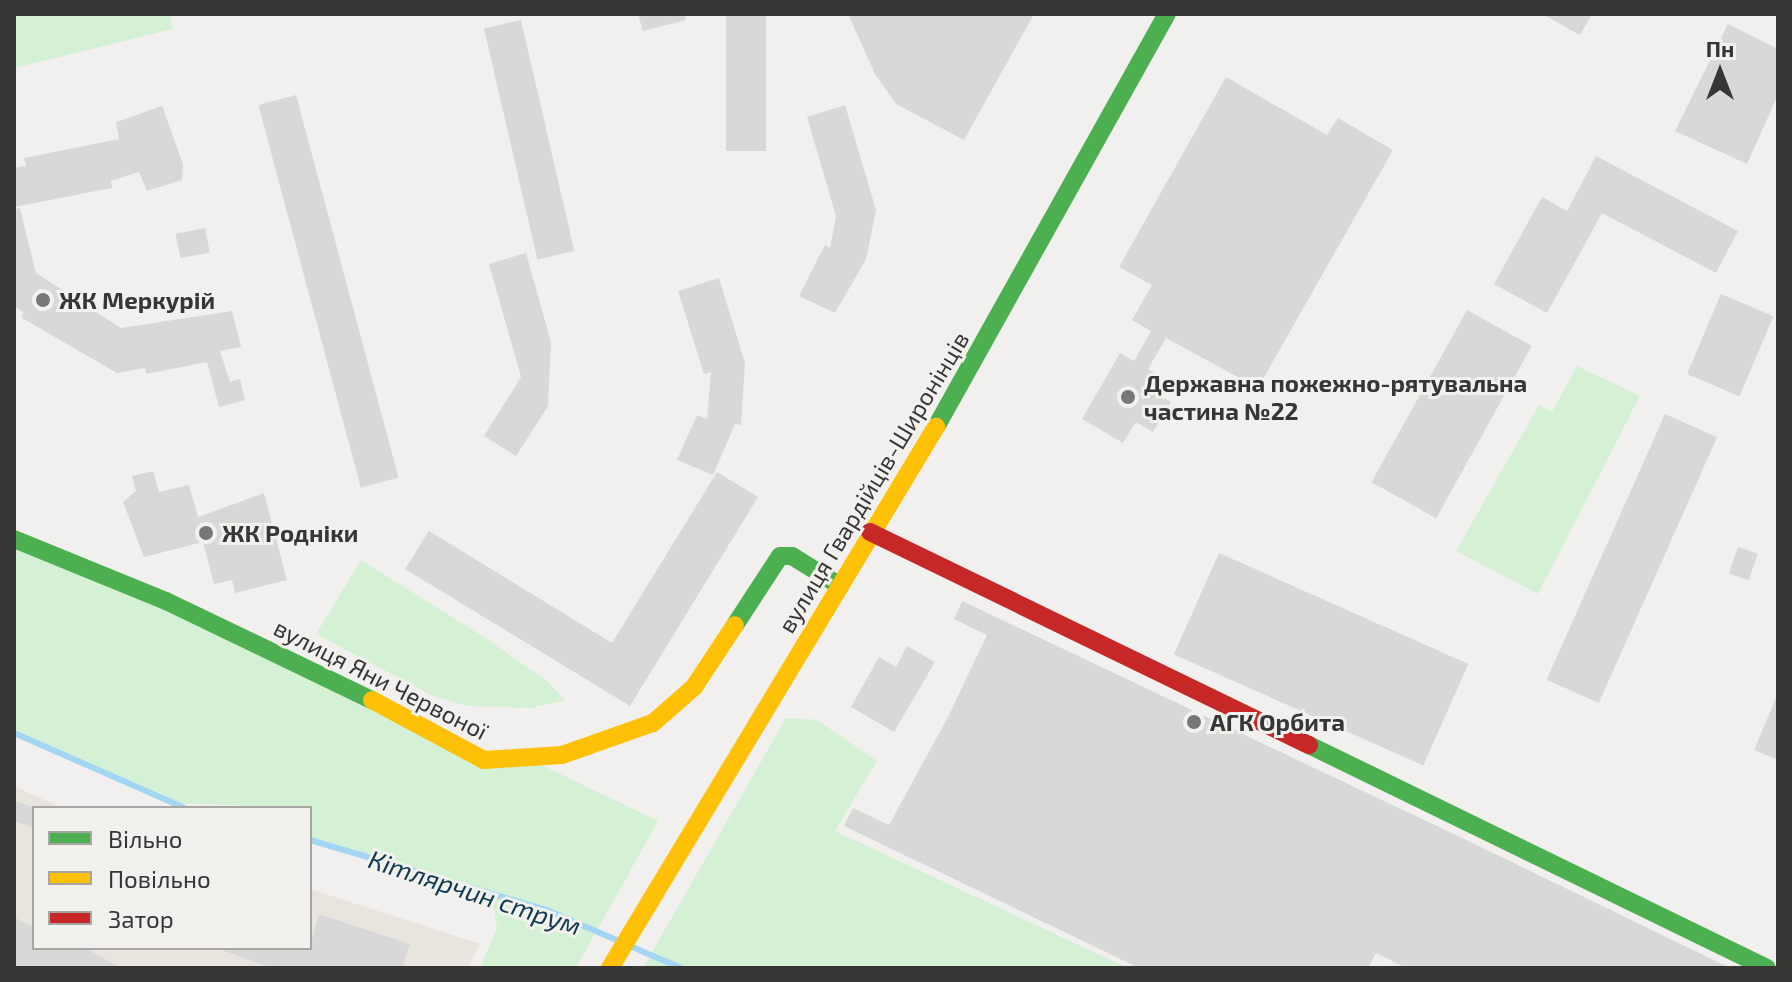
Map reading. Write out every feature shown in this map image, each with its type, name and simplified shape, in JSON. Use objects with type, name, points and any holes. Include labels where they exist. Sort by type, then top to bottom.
[{"type":"street","name":"вулиця Гвардійців-Широнінців","points":[[610,968],[960,387],[1167,14]]},
{"type":"street","points":[[870,532],[1767,968]]},
{"type":"street","name":"вулиця Яни Червоної","points":[[14,539],[299,663],[484,760],[562,755],[653,723],[694,687],[780,556],[792,556],[840,586]]},
{"type":"shaded area","points":[[14,786],[58,806],[32,806],[32,950],[312,950],[312,890],[480,944],[468,968],[14,968]]},
{"type":"green space","points":[[14,14],[169,14],[173,29],[14,68]]},
{"type":"green space","points":[[1577,366],[1640,396],[1538,594],[1456,551],[1539,405],[1552,412]]},
{"type":"green space","points":[[14,539],[484,760],[525,757],[658,821],[576,968],[480,968],[497,928],[492,895],[312,840],[312,806],[169,803],[14,732]]},
{"type":"green space","points":[[361,560],[484,637],[546,680],[565,700],[531,708],[466,706],[431,695],[316,634]]},
{"type":"green space","points":[[786,718],[817,720],[877,761],[835,831],[1128,968],[643,968]]},
{"type":"building","points":[[638,14],[685,14],[686,20],[643,31]]},
{"type":"building","points":[[726,14],[766,14],[766,151],[726,151]]},
{"type":"building","points":[[848,14],[1034,14],[964,140],[896,104],[875,74]]},
{"type":"building","points":[[1542,14],[1592,14],[1580,35]]},
{"type":"building","points":[[521,20],[574,251],[537,259],[484,29]]},
{"type":"building","points":[[1728,24],[1778,49],[1778,95],[1747,164],[1675,131]]},
{"type":"building","points":[[1226,77],[1327,135],[1338,118],[1393,150],[1258,388],[1166,338],[1148,369],[1162,377],[1153,392],[1171,402],[1153,432],[1136,422],[1123,443],[1082,419],[1120,353],[1134,361],[1151,331],[1132,320],[1152,285],[1119,267]]},
{"type":"building","points":[[296,95],[398,478],[361,488],[258,105]]},
{"type":"building","points":[[845,105],[876,210],[866,259],[835,313],[799,296],[825,245],[830,248],[836,216],[807,117]]},
{"type":"building","points":[[162,106],[183,164],[182,180],[147,191],[139,172],[111,181],[112,188],[14,207],[14,168],[26,166],[24,158],[119,139],[116,122]]},
{"type":"building","points":[[1596,156],[1738,231],[1716,273],[1602,213],[1547,313],[1494,284],[1542,197],[1567,211]]},
{"type":"building","name":"ЖК Меркурій","points":[[20,208],[36,273],[121,328],[232,311],[241,347],[220,351],[230,382],[240,379],[245,400],[219,407],[207,362],[146,374],[145,368],[117,373],[22,318],[23,312],[14,306],[14,209]]},
{"type":"building","points":[[205,228],[210,253],[180,258],[176,234]]},
{"type":"building","points":[[526,253],[551,342],[548,406],[516,456],[484,436],[521,377],[489,264]]},
{"type":"building","points":[[719,278],[745,363],[741,425],[735,424],[713,475],[677,460],[697,415],[707,419],[711,372],[704,374],[678,291]]},
{"type":"building","points":[[1721,294],[1773,316],[1739,396],[1687,374]]},
{"type":"building","points":[[1467,310],[1532,346],[1436,518],[1371,482]]},
{"type":"building","points":[[1665,414],[1717,437],[1599,703],[1547,680]]},
{"type":"building","name":"ЖК Родніки","points":[[153,471],[159,492],[189,485],[198,517],[264,493],[287,580],[235,593],[232,580],[214,584],[203,542],[144,557],[123,502],[136,491],[132,476]]},
{"type":"building","points":[[717,472],[758,497],[630,706],[405,569],[429,531],[612,643]]},
{"type":"building","points":[[1738,547],[1758,554],[1749,580],[1729,573]]},
{"type":"building","points":[[1219,553],[1468,664],[1423,765],[1174,654]]},
{"type":"building","points":[[962,601],[1730,968],[1406,968],[1376,953],[1368,968],[1139,968],[844,826],[853,808],[889,825],[949,715],[987,635],[954,619]]},
{"type":"building","points":[[907,646],[935,662],[894,732],[851,707],[879,657],[896,667]]},
{"type":"building","points":[[1778,693],[1778,760],[1754,750]]},
{"type":"building","points":[[14,801],[32,806],[32,827],[14,821]]},
{"type":"building","points":[[319,914],[410,944],[402,968],[272,968],[222,950],[312,950]]},
{"type":"building","points":[[14,917],[32,927],[32,950],[89,950],[121,968],[14,968]]},
{"type":"waterway","name":"Кітлярчин струм","points":[[14,733],[180,806]]},
{"type":"waterway","name":"Кітлярчин струм","points":[[312,841],[549,911],[619,941]]},
{"type":"waterway","name":"Кітлярчин струм","points":[[630,946],[681,968]]},
{"type":"traffic: fast","points":[[936,427],[1167,14]]},
{"type":"traffic: fast","points":[[14,539],[166,601],[372,700]]},
{"type":"traffic: fast","points":[[735,625],[780,556],[792,556],[840,586]]},
{"type":"traffic: fast","points":[[1309,745],[1767,968]]},
{"type":"traffic: slow","points":[[610,968],[936,427]]},
{"type":"traffic: slow","points":[[372,700],[484,760],[562,755],[653,723],[694,687],[735,625]]},
{"type":"traffic: jam","points":[[870,532],[1309,745]]},
{"type":"place","name":"ЖК Меркурій","points":[[43,300]]},
{"type":"place","name":"Державна пожежно-рятувальна частина №22","points":[[1128,397]]},
{"type":"place","name":"ЖК Родніки","points":[[206,533]]},
{"type":"place","name":"АГК Орбита","points":[[1194,722]]}]
